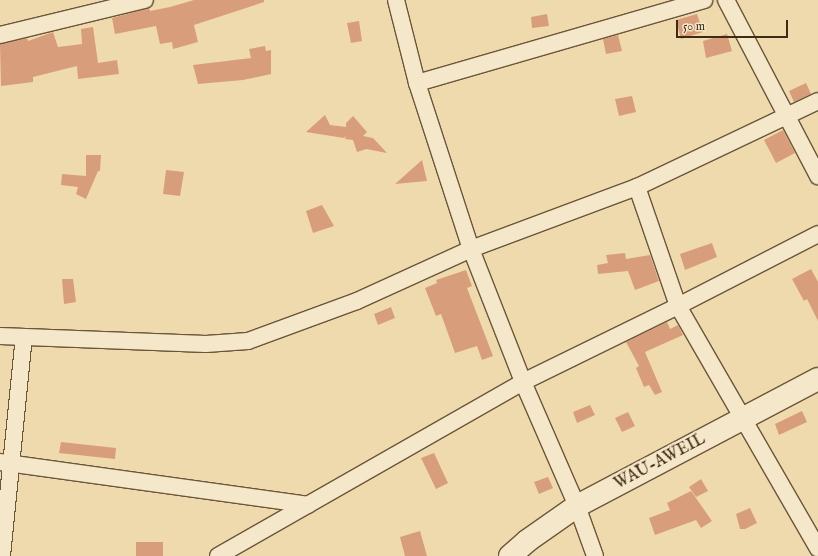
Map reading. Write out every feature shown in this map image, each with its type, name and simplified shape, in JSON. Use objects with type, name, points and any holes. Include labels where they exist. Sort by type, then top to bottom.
[{"type":"street","points":[[0,35],[145,0]]},
{"type":"street","points":[[396,0],[418,83],[471,248],[523,382],[577,506],[595,556]]},
{"type":"street","points":[[418,83],[704,0]]},
{"type":"street","points":[[726,0],[818,176]]},
{"type":"street","points":[[0,336],[206,344],[248,341],[356,301],[471,248],[637,187],[818,101]]},
{"type":"street","points":[[637,187],[678,306],[818,548]]},
{"type":"street","points":[[218,556],[523,382],[678,306],[818,234]]},
{"type":"street","points":[[2,556],[6,463],[24,337]]},
{"type":"street","name":"WAU-AWEIL","points":[[510,556],[527,541],[577,506],[818,379]]},
{"type":"street","points":[[6,463],[308,505]]},
{"type":"building","points":[[194,0],[264,0],[264,2],[194,25],[198,42],[173,49],[172,42],[160,44],[156,26],[115,34],[112,18],[149,8],[150,11]]},
{"type":"building","points":[[547,14],[549,26],[532,28],[531,17]]},
{"type":"building","points":[[697,14],[703,32],[681,39],[676,20]]},
{"type":"building","points":[[359,21],[362,41],[351,43],[347,23]]},
{"type":"building","points":[[93,27],[98,63],[117,60],[119,74],[78,79],[77,66],[33,77],[33,82],[1,86],[0,44],[27,38],[28,41],[53,32],[58,47],[82,44],[81,29]]},
{"type":"building","points":[[727,34],[732,51],[706,58],[703,41]]},
{"type":"building","points":[[618,35],[622,51],[606,54],[603,39]]},
{"type":"building","points":[[265,46],[266,51],[271,50],[271,74],[243,80],[198,84],[193,65],[251,58],[249,49]]},
{"type":"building","points":[[806,83],[811,94],[794,102],[789,91]]},
{"type":"building","points":[[632,96],[636,112],[619,116],[615,99]]},
{"type":"building","points":[[325,115],[330,125],[346,127],[346,123],[353,116],[367,132],[363,136],[373,138],[387,153],[366,149],[357,152],[353,140],[345,139],[346,136],[344,138],[306,132]]},
{"type":"building","points":[[783,130],[795,153],[776,163],[764,140]]},
{"type":"building","points":[[86,155],[101,155],[100,171],[98,171],[86,199],[76,194],[78,187],[61,185],[62,174],[86,176]]},
{"type":"building","points":[[422,160],[427,181],[395,184]]},
{"type":"building","points":[[166,170],[184,172],[180,196],[163,194]]},
{"type":"building","points":[[322,205],[334,226],[313,233],[306,211]]},
{"type":"building","points":[[712,243],[717,257],[685,270],[680,254]]},
{"type":"building","points":[[625,253],[626,259],[650,255],[659,281],[635,290],[628,271],[598,274],[597,265],[608,263],[606,255]]},
{"type":"building","points":[[811,269],[818,282],[818,321],[807,299],[804,301],[792,279]]},
{"type":"building","points":[[466,270],[472,286],[467,288],[493,356],[482,360],[477,346],[455,353],[441,314],[436,316],[425,288],[437,283],[436,280]]},
{"type":"building","points":[[62,279],[73,279],[76,302],[64,304]]},
{"type":"building","points":[[391,307],[395,318],[378,325],[374,314]]},
{"type":"building","points":[[667,322],[670,329],[678,325],[683,335],[645,352],[662,392],[655,395],[649,385],[644,387],[636,368],[639,366],[626,342]]},
{"type":"building","points":[[590,405],[595,415],[577,423],[573,412]]},
{"type":"building","points":[[802,411],[807,422],[779,435],[775,424]]},
{"type":"building","points":[[628,412],[635,426],[622,432],[615,418]]},
{"type":"building","points":[[61,442],[116,448],[115,459],[59,453]]},
{"type":"building","points":[[434,453],[448,483],[436,489],[421,458]]},
{"type":"building","points":[[548,477],[553,488],[539,494],[534,482]]},
{"type":"building","points":[[701,479],[708,491],[696,497],[689,487]]},
{"type":"building","points":[[691,491],[712,521],[701,528],[696,520],[655,535],[649,518],[670,510],[667,503]]},
{"type":"building","points":[[750,508],[757,523],[745,529],[740,529],[736,514]]},
{"type":"building","points":[[420,531],[427,556],[405,556],[400,537]]},
{"type":"building","points":[[136,542],[163,542],[163,556],[136,556]]}]
